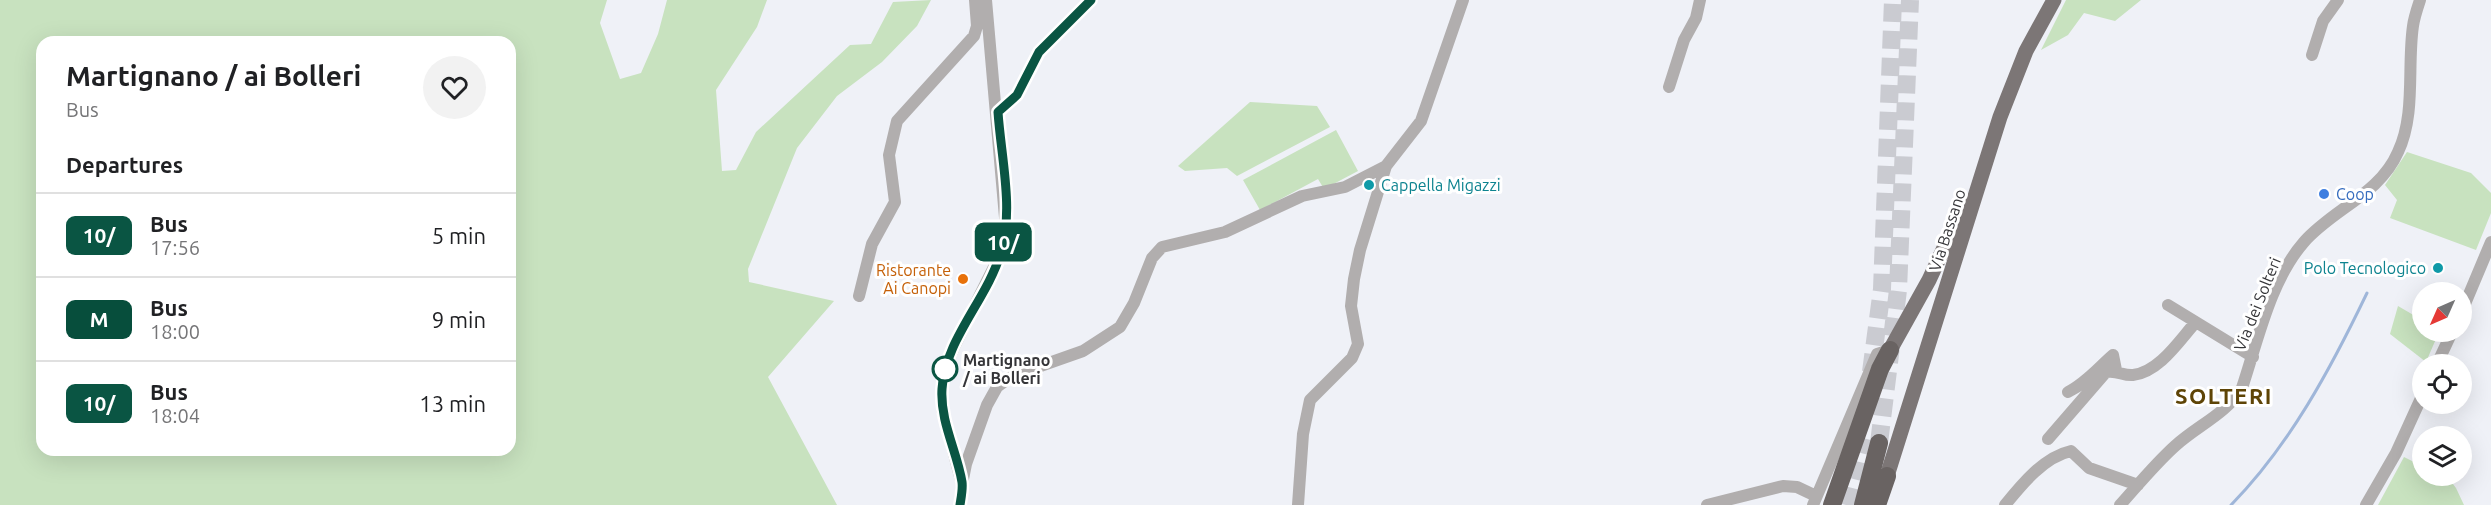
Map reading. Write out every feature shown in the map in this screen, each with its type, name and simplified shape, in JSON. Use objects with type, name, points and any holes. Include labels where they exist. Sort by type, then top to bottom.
[{"type":"highway","points":[[1821,502],[1890,350]]},
{"type":"highway","points":[[1863,505],[1879,443]]},
{"type":"highway","points":[[1877,505],[1887,476]]},
{"type":"main road","name":"Via Bassano","points":[[1887,476],[2000,117],[2026,51],[2054,0]]},
{"type":"main road","points":[[1890,350],[1949,240],[2000,117]]},
{"type":"street","points":[[859,296],[872,244],[895,202],[889,155],[897,121],[974,36],[977,26],[975,0]]},
{"type":"street","points":[[962,484],[942,409],[944,371],[1000,255],[1006,229],[998,112],[986,0]]},
{"type":"street","points":[[998,112],[1017,95],[1039,52],[1091,0]]},
{"type":"street","points":[[1298,505],[1303,434],[1310,400],[1352,358],[1358,344],[1351,306],[1353,279],[1386,166],[1421,121],[1463,0]]},
{"type":"street","points":[[1669,87],[1684,40],[1696,18],[1700,0]]},
{"type":"street","points":[[2312,55],[2323,21],[2338,0]]},
{"type":"street","name":"Via dei Solteri","points":[[2120,505],[2176,445],[2234,401],[2242,388],[2276,290],[2294,256],[2317,229],[2377,183],[2386,174],[2398,154],[2406,124],[2413,26],[2420,0]]},
{"type":"street","points":[[960,505],[966,464],[987,405],[997,387],[1012,376],[1083,351],[1120,327],[1134,303],[1152,258],[1162,247],[1225,232],[1302,196],[1346,187],[1386,166]]},
{"type":"street","points":[[2472,287],[2491,242]]},
{"type":"street","points":[[2168,305],[2253,357]]},
{"type":"street","points":[[2048,438],[2106,372],[2116,370],[2129,376],[2144,373],[2167,353],[2195,323]]},
{"type":"street","points":[[2068,392],[2082,385],[2096,369],[2114,356],[2116,370]]},
{"type":"street","points":[[2367,505],[2396,453],[2414,414]]},
{"type":"street","points":[[2005,505],[2024,481],[2060,454],[2071,451],[2089,468],[2138,485]]},
{"type":"street","points":[[1707,505],[1783,486],[1797,487],[1821,502]]},
{"type":"green space","points":[[0,0],[607,0],[600,23],[620,79],[641,73],[658,34],[667,0],[767,0],[757,27],[716,90],[722,171],[736,170],[756,132],[850,45],[871,44],[893,2],[931,0],[917,26],[882,62],[837,96],[797,148],[748,269],[749,282],[834,301],[768,377],[837,505],[0,505]]},
{"type":"green space","points":[[2066,0],[2141,0],[2115,21],[2084,13],[2068,35],[2041,50]]},
{"type":"green space","points":[[1250,102],[1317,106],[1330,127],[1237,176],[1227,168],[1185,171],[1178,166]]},
{"type":"green space","points":[[1336,130],[1358,171],[1324,189],[1318,179],[1260,210],[1243,180]]},
{"type":"green space","points":[[2407,152],[2471,173],[2491,193],[2491,213],[2476,250],[2390,218],[2397,200],[2385,185]]},
{"type":"green space","points":[[2398,306],[2412,314],[2412,342],[2435,342],[2429,354],[2416,354],[2390,334]]},
{"type":"green space","points":[[2404,457],[2412,461],[2412,486],[2454,486],[2464,505],[2378,505]]},
{"type":"waterway","points":[[2231,505],[2272,457],[2308,405],[2367,293]]},
{"type":"tunnel","points":[[1871,372],[1882,289],[1893,0]]},
{"type":"tunnel","points":[[1879,443],[1898,290],[1910,0]]},
{"type":"tunnel","points":[[1846,505],[1863,438]]},
{"type":"bus line","name":"10/","points":[[960,505],[962,484],[942,409],[942,390],[944,371],[1000,255],[1006,229],[998,112],[1017,95],[1039,52],[1091,0]]},
{"type":"place","name":"Cappella Migazzi","points":[[1369,185]]},
{"type":"place","name":"Coop","points":[[2324,194]]},
{"type":"place","name":"Polo Tecnologico","points":[[2438,268]]},
{"type":"place","name":"Ristorante Ai Canopi","points":[[963,279]]},
{"type":"place","name":"Martignano / ai Bolleri","points":[[945,369]]},
{"type":"district","name":"SOLTERI","points":[[2224,395]]}]
